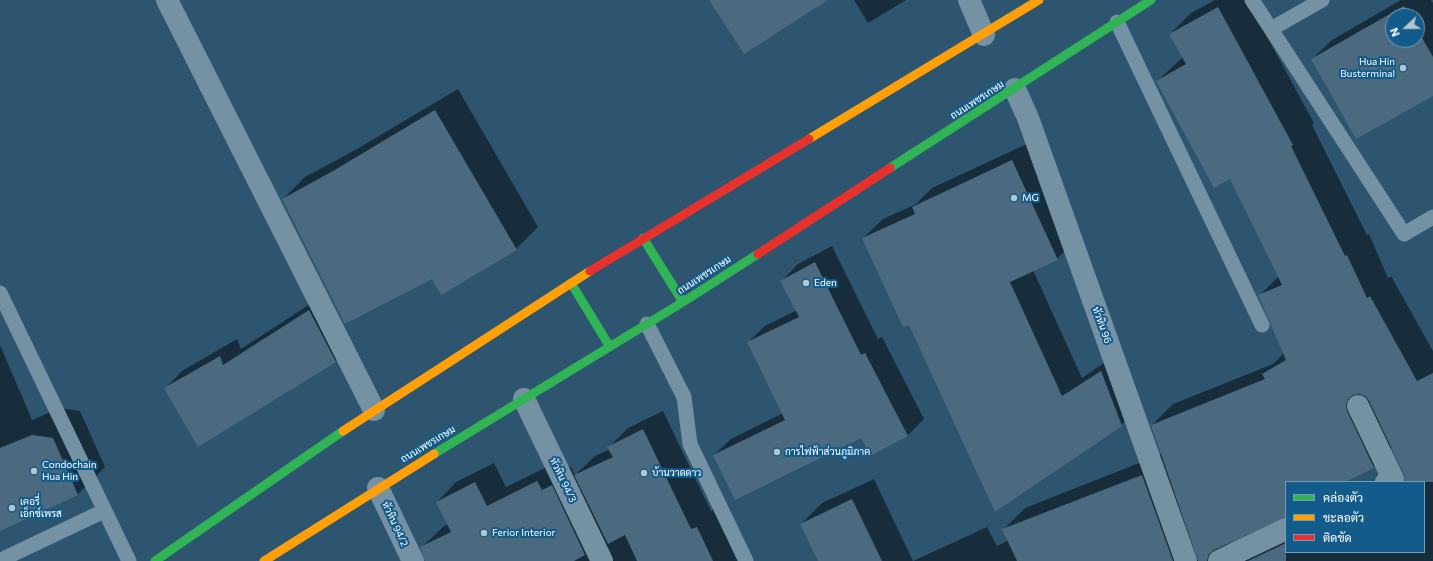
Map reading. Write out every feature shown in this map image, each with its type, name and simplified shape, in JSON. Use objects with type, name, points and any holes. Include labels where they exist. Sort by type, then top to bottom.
[{"type":"main road","points":[[155,561],[374,410],[571,283],[643,238],[984,35],[1038,0]]},
{"type":"main road","name":"ถนนเพชรเกษม","points":[[264,561],[378,488],[683,302],[1151,0]]},
{"type":"main road","points":[[643,238],[683,302]]},
{"type":"main road","points":[[571,283],[610,346]]},
{"type":"street","points":[[167,0],[374,410]]},
{"type":"street","points":[[969,0],[984,35]]},
{"type":"street","name":"หัวหิน 96","points":[[1015,89],[1028,118],[1186,561]]},
{"type":"street","name":"หัวหิน 94/3","points":[[524,399],[602,561]]},
{"type":"street","points":[[1358,406],[1393,479],[1388,481]]},
{"type":"street","name":"หัวหิน 94/2","points":[[378,488],[413,561]]},
{"type":"street","points":[[1219,561],[1285,529]]},
{"type":"lane","points":[[1252,0],[1404,234],[1433,217]]},
{"type":"lane","points":[[1270,29],[1322,0]]},
{"type":"lane","points":[[1117,22],[1262,325]]},
{"type":"lane","points":[[0,293],[129,561]]},
{"type":"lane","points":[[647,324],[684,396],[690,444],[746,561]]},
{"type":"lane","points":[[7,561],[5,558],[104,511]]},
{"type":"building","points":[[709,0],[828,0],[744,54]]},
{"type":"building","points":[[1218,7],[1293,145],[1291,146],[1345,256],[1347,255],[1367,298],[1370,296],[1417,381],[1433,373],[1433,482],[1405,481],[1404,474],[1369,401],[1365,396],[1359,394],[1353,395],[1348,399],[1346,405],[1347,411],[1374,468],[1347,481],[1285,481],[1285,517],[1214,550],[1209,554],[1207,561],[1198,561],[1151,425],[1265,379],[1262,374],[1286,360],[1258,295],[1282,285],[1230,179],[1214,188],[1156,81],[1186,64],[1169,34]]},
{"type":"building","points":[[1385,17],[1385,48],[1425,48],[1425,43],[1433,57],[1433,96],[1356,139],[1311,59]]},
{"type":"building","points":[[435,110],[517,250],[441,295],[432,279],[345,324],[282,199],[333,171]]},
{"type":"building","points":[[1012,160],[1058,260],[1010,282],[1062,396],[1101,371],[1122,426],[995,512],[909,325],[903,327],[862,238],[915,214],[912,207]]},
{"type":"building","points":[[815,262],[861,355],[865,353],[908,436],[870,456],[861,438],[735,500],[713,455],[785,420],[747,342],[799,317],[780,281]]},
{"type":"building","points":[[309,310],[336,362],[198,447],[164,388],[220,356],[223,365]]},
{"type":"building","points":[[643,429],[691,529],[697,527],[713,561],[637,561],[625,535],[608,544],[574,475],[613,457],[607,447]]},
{"type":"building","name":"Condochain Hua Hin","points":[[32,435],[53,438],[78,495],[0,531],[0,448]]},
{"type":"building","points":[[1142,475],[1173,561],[1017,561],[1002,529]]},
{"type":"building","points":[[537,481],[542,490],[552,485],[585,555],[574,561],[425,561],[420,547],[451,532],[436,502],[475,482],[487,506]]},
{"type":"building","points":[[852,499],[882,561],[818,561],[800,524]]},
{"type":"building","points":[[1285,543],[1286,561],[1248,561]]},
{"type":"traffic: fast","points":[[890,168],[1151,0]]},
{"type":"traffic: fast","points":[[643,238],[683,302]]},
{"type":"traffic: fast","points":[[434,454],[683,302],[758,254]]},
{"type":"traffic: fast","points":[[571,283],[610,347]]},
{"type":"traffic: fast","points":[[155,561],[343,431]]},
{"type":"traffic: slow","points":[[809,139],[1039,0]]},
{"type":"traffic: slow","points":[[343,431],[590,271]]},
{"type":"traffic: slow","points":[[264,561],[434,454]]},
{"type":"traffic: jam","points":[[590,271],[809,139]]},
{"type":"traffic: jam","points":[[758,254],[890,168]]},
{"type":"place","name":"Hua Hin Busterminal","points":[[1403,68]]},
{"type":"place","name":"MG","points":[[1014,198]]},
{"type":"place","name":"Eden","points":[[806,283]]},
{"type":"place","name":"การไฟฟ้าส่วนภูมิภาค","points":[[777,452]]},
{"type":"place","name":"Condochain Hua Hin","points":[[34,471]]},
{"type":"place","name":"บ้านวาดดาว","points":[[644,473]]},
{"type":"place","name":"เคอรี่ เอ็กซ์เพรส","points":[[12,508]]},
{"type":"place","name":"Ferior Interior","points":[[484,533]]}]
